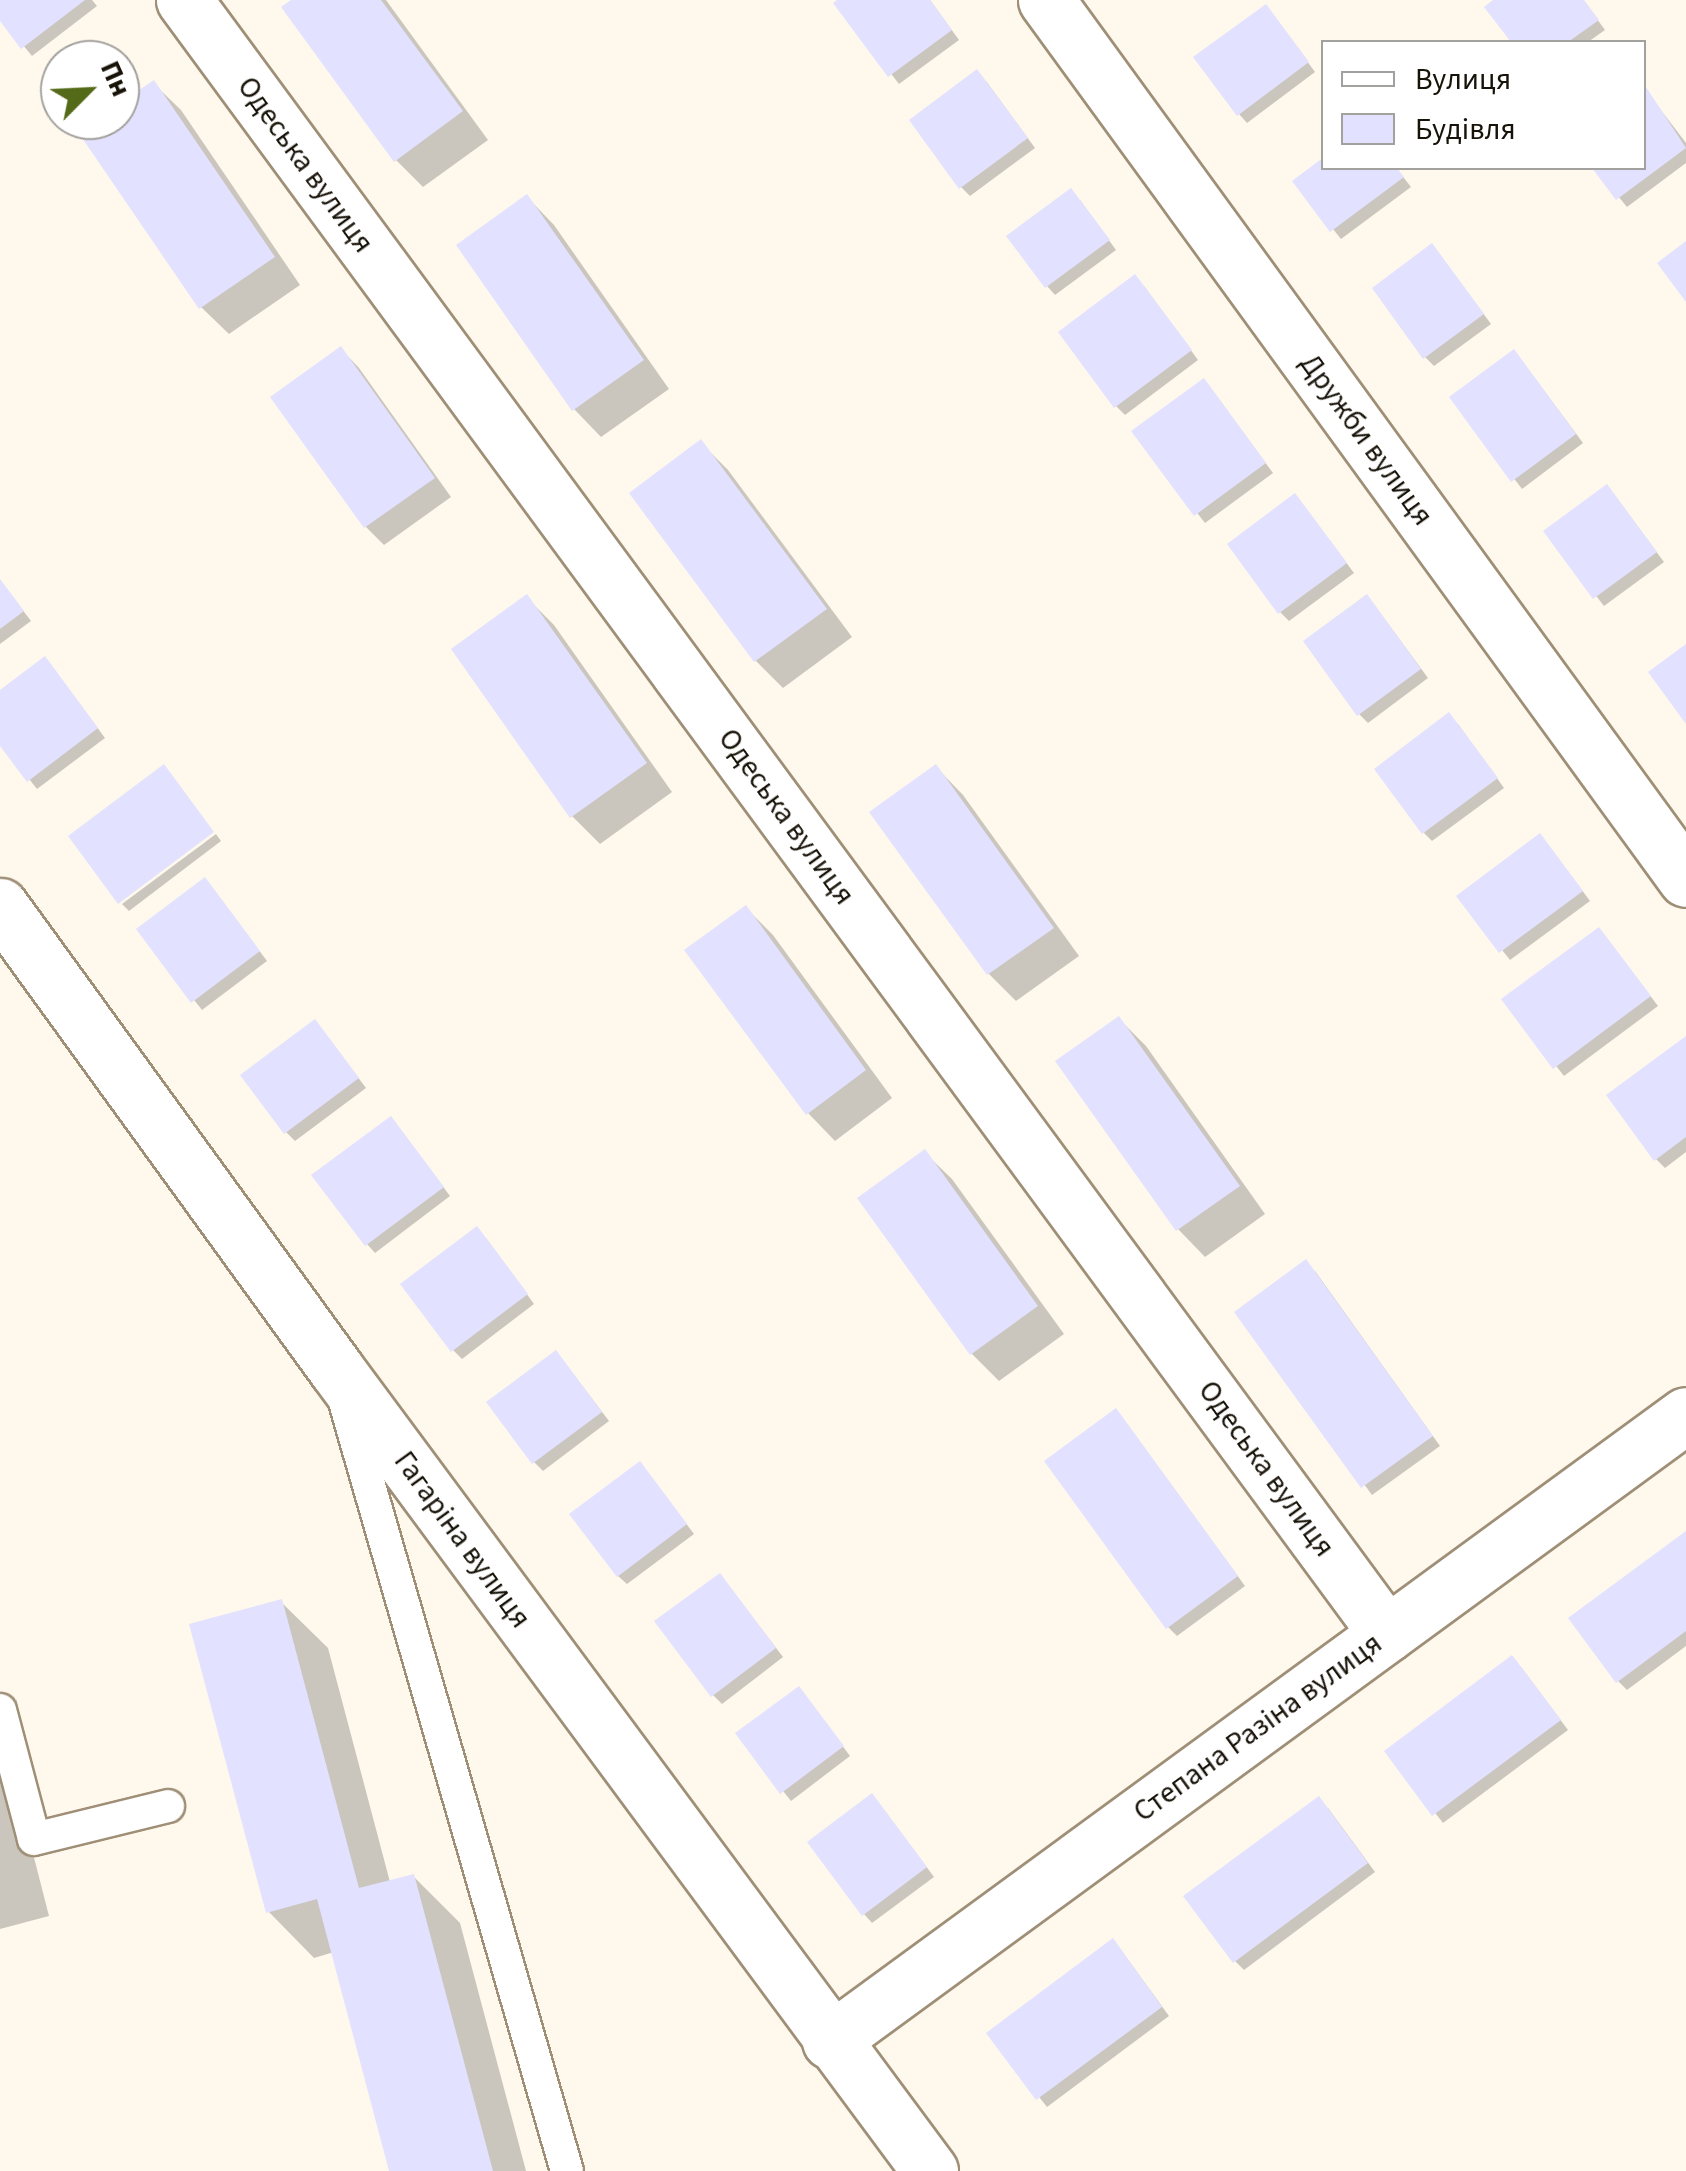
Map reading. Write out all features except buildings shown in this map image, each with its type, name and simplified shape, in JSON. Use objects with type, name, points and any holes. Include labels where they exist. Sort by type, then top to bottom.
[{"type":"street","name":"Одеська вулиця","points":[[184,0],[1387,1634]]},
{"type":"street","name":"Дружби вулиця","points":[[1046,0],[1686,880]]},
{"type":"street","name":"Гагаріна вулиця","points":[[0,906],[336,1370],[930,2171]]},
{"type":"street","name":"Степана Разіна вулиця","points":[[830,2041],[1686,1415]]},
{"type":"lane","points":[[336,1370],[566,2171]]},
{"type":"lane","points":[[0,1710],[34,1839],[168,1806]]}]
